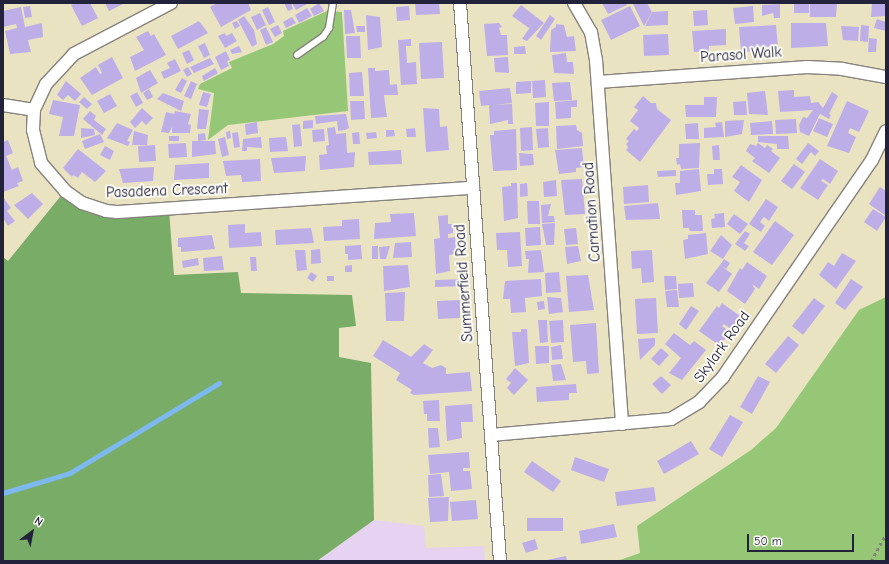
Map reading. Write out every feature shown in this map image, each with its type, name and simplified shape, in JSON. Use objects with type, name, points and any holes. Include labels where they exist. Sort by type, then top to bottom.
[{"type":"street","name":"Pasadena Crescent","points":[[171,3],[74,54],[49,81],[34,110],[33,130],[35,145],[41,163],[47,172],[71,196],[82,203],[106,211],[473,188]]},
{"type":"street","name":"Summerfield Road","points":[[460,3],[500,561]]},
{"type":"street","name":"Carnation Road","points":[[574,3],[591,32],[598,82],[622,424]]},
{"type":"street","name":"Parasol Walk","points":[[598,82],[808,67],[842,69],[886,77]]},
{"type":"street","points":[[3,105],[34,110]]},
{"type":"street","name":"Skylark Road","points":[[491,434],[671,419],[707,397],[872,160],[886,131]]},
{"type":"lane","points":[[297,55],[323,37],[329,28],[333,3]]},
{"type":"path","points":[[871,561],[886,534]]},
{"type":"shaded area","points":[[374,520],[424,526],[426,548],[484,546],[485,561],[317,561]]},
{"type":"green space","points":[[327,11],[342,12],[348,111],[228,125],[208,140],[214,93],[198,89],[200,84],[232,68],[229,62],[273,44],[284,36],[283,31]]},
{"type":"green space","points":[[64,192],[106,211],[169,210],[174,275],[238,272],[241,293],[352,295],[356,326],[339,328],[339,357],[371,363],[374,520],[317,561],[3,561],[3,257],[8,261]]},
{"type":"green space","points":[[886,297],[886,561],[617,561],[640,553],[637,526],[751,450],[776,428],[859,310]]},
{"type":"building","points":[[75,3],[90,3],[98,18],[82,26],[71,5]]},
{"type":"building","points":[[105,3],[125,3],[109,11]]},
{"type":"building","points":[[217,3],[248,3],[251,10],[221,27],[210,7]]},
{"type":"building","points":[[284,3],[291,3],[293,9],[288,11]]},
{"type":"building","points":[[292,3],[309,3],[296,10]]},
{"type":"building","points":[[319,3],[324,11],[314,16],[310,9]]},
{"type":"building","points":[[415,3],[439,3],[440,14],[416,15]]},
{"type":"building","points":[[602,3],[626,3],[627,5],[608,14]]},
{"type":"building","points":[[647,3],[652,12],[644,26],[633,4]]},
{"type":"building","points":[[794,3],[809,3],[809,13],[794,13]]},
{"type":"building","points":[[810,3],[837,3],[836,17],[810,17]]},
{"type":"building","points":[[872,3],[886,3],[886,16],[871,17]]},
{"type":"building","points":[[780,4],[780,18],[774,18],[773,13],[762,16],[762,5]]},
{"type":"building","points":[[521,5],[544,23],[527,41],[522,39],[532,24],[529,28],[512,16]]},
{"type":"building","points":[[30,6],[32,17],[25,18],[23,7]]},
{"type":"building","points":[[409,6],[410,20],[397,21],[396,7]]},
{"type":"building","points":[[630,6],[640,26],[611,40],[601,20]]},
{"type":"building","points":[[753,6],[754,22],[735,24],[733,8]]},
{"type":"building","points":[[21,7],[25,27],[42,23],[43,37],[28,40],[31,52],[10,54],[5,31],[17,28],[16,24],[3,27],[3,11]]},
{"type":"building","points":[[268,7],[275,22],[269,25],[262,10]]},
{"type":"building","points":[[307,8],[312,16],[299,23],[295,15]]},
{"type":"building","points":[[344,10],[351,10],[355,33],[345,34]]},
{"type":"building","points":[[707,10],[708,25],[694,26],[693,11]]},
{"type":"building","points":[[668,11],[668,25],[645,26],[652,12]]},
{"type":"building","points":[[260,13],[266,25],[257,30],[251,17]]},
{"type":"building","points":[[366,15],[380,17],[382,47],[368,50]]},
{"type":"building","points":[[550,15],[555,19],[541,40],[536,36]]},
{"type":"building","points":[[244,16],[254,30],[257,44],[252,47],[238,20]]},
{"type":"building","points":[[292,17],[296,23],[286,28],[283,22]]},
{"type":"building","points":[[877,19],[886,22],[886,31],[874,28]]},
{"type":"building","points":[[199,21],[208,33],[178,49],[171,36]]},
{"type":"building","points":[[237,21],[240,26],[235,29],[232,23]]},
{"type":"building","points":[[499,23],[502,27],[499,28],[501,35],[507,35],[508,55],[487,56],[484,24]]},
{"type":"building","points":[[791,23],[826,23],[828,46],[791,48]]},
{"type":"building","points":[[556,24],[564,25],[567,37],[574,36],[576,51],[550,52],[551,30],[556,27]]},
{"type":"building","points":[[278,25],[282,33],[275,37],[270,29]]},
{"type":"building","points":[[776,25],[778,46],[758,47],[759,51],[741,52],[739,27]]},
{"type":"building","points":[[861,25],[869,26],[868,42],[860,41]]},
{"type":"building","points":[[356,26],[365,26],[365,32],[357,32]]},
{"type":"building","points":[[841,26],[859,27],[858,41],[843,40]]},
{"type":"building","points":[[266,27],[273,42],[266,45],[260,30]]},
{"type":"building","points":[[726,29],[726,45],[709,46],[709,51],[694,52],[692,31]]},
{"type":"building","points":[[148,31],[151,36],[154,34],[166,55],[135,71],[130,57],[144,50],[136,37]]},
{"type":"building","points":[[225,33],[226,36],[232,33],[237,41],[225,48],[218,36]]},
{"type":"building","points":[[668,34],[669,55],[644,56],[643,35]]},
{"type":"building","points":[[346,36],[360,36],[361,58],[347,58]]},
{"type":"building","points":[[869,38],[877,39],[876,52],[868,52]]},
{"type":"building","points":[[411,39],[411,46],[406,46],[407,63],[416,62],[417,84],[401,85],[398,40]]},
{"type":"building","points":[[442,42],[444,78],[421,79],[419,43]]},
{"type":"building","points":[[205,43],[210,55],[204,58],[198,46]]},
{"type":"building","points":[[239,46],[242,52],[232,54],[230,50]]},
{"type":"building","points":[[525,46],[526,54],[514,54],[514,47]]},
{"type":"building","points":[[189,50],[194,60],[187,64],[182,53]]},
{"type":"building","points":[[226,51],[230,60],[227,61],[229,66],[221,70],[215,57]]},
{"type":"building","points":[[566,53],[567,62],[573,62],[574,74],[554,73],[552,55]]},
{"type":"building","points":[[112,57],[123,78],[92,95],[80,78],[96,67],[100,74],[102,73],[98,65]]},
{"type":"building","points":[[508,57],[509,73],[495,72],[494,58]]},
{"type":"building","points":[[210,58],[214,64],[194,73],[190,67]]},
{"type":"building","points":[[175,59],[181,71],[164,79],[161,72],[170,68],[167,63]]},
{"type":"building","points":[[188,67],[192,74],[187,77],[183,70]]},
{"type":"building","points":[[215,68],[218,73],[204,81],[202,76]]},
{"type":"building","points":[[368,68],[375,68],[375,71],[389,70],[390,85],[397,84],[398,95],[384,95],[387,117],[371,118]]},
{"type":"building","points":[[150,70],[158,83],[141,93],[136,78]]},
{"type":"building","points":[[362,72],[364,96],[350,96],[349,73]]},
{"type":"building","points":[[182,78],[187,81],[181,93],[175,90]]},
{"type":"building","points":[[545,80],[546,97],[533,98],[532,81]]},
{"type":"building","points":[[66,81],[81,94],[75,101],[68,95],[63,100],[57,95]]},
{"type":"building","points":[[191,81],[197,84],[191,99],[184,96]]},
{"type":"building","points":[[531,81],[531,93],[516,94],[516,82]]},
{"type":"building","points":[[570,82],[572,100],[554,101],[552,83]]},
{"type":"building","points":[[510,88],[512,103],[493,105],[512,104],[513,124],[508,124],[508,120],[490,124],[489,105],[481,106],[479,91]]},
{"type":"building","points":[[149,89],[153,97],[147,100],[143,93]]},
{"type":"building","points":[[794,90],[794,97],[810,96],[811,103],[818,102],[823,108],[832,92],[838,96],[829,114],[831,115],[829,119],[820,114],[809,136],[800,132],[799,125],[803,117],[807,118],[813,110],[780,112],[778,91]]},
{"type":"building","points":[[765,91],[768,115],[749,114],[747,93]]},
{"type":"building","points":[[137,92],[143,103],[136,107],[130,96]]},
{"type":"building","points":[[203,92],[211,94],[207,107],[199,105]]},
{"type":"building","points":[[163,93],[184,101],[181,111],[157,99]]},
{"type":"building","points":[[110,94],[117,106],[104,113],[97,101]]},
{"type":"building","points":[[643,96],[651,103],[656,103],[657,109],[671,120],[640,162],[626,150],[628,147],[626,144],[629,141],[626,139],[634,129],[637,131],[639,128],[630,121],[638,110],[634,107]]},
{"type":"building","points":[[84,97],[92,104],[87,109],[79,102]]},
{"type":"building","points":[[704,97],[717,97],[716,117],[686,117],[685,105],[704,105]]},
{"type":"building","points":[[53,100],[80,105],[74,136],[59,136],[63,117],[49,114]]},
{"type":"building","points":[[577,100],[577,107],[571,107],[571,118],[556,119],[555,102]]},
{"type":"building","points":[[350,101],[364,101],[365,119],[351,120]]},
{"type":"building","points":[[746,101],[747,115],[734,115],[733,102]]},
{"type":"building","points":[[847,101],[869,111],[859,132],[850,128],[848,133],[856,137],[849,153],[827,146]]},
{"type":"building","points":[[549,102],[549,126],[536,126],[535,103]]},
{"type":"building","points":[[142,108],[153,118],[146,125],[142,121],[135,128],[130,122]]},
{"type":"building","points":[[423,108],[439,109],[440,127],[447,126],[449,150],[426,152]]},
{"type":"building","points":[[199,109],[209,110],[206,129],[197,129]]},
{"type":"building","points":[[90,111],[96,116],[94,120],[106,129],[102,135],[83,119]]},
{"type":"building","points":[[175,111],[191,114],[188,124],[191,125],[190,133],[172,133],[172,127],[169,133],[161,132],[166,112],[174,114]]},
{"type":"building","points":[[346,114],[349,128],[345,130],[338,131],[337,121],[316,124],[315,116]]},
{"type":"building","points":[[819,118],[833,124],[827,137],[813,131]]},
{"type":"building","points":[[796,119],[797,133],[776,134],[775,120]]},
{"type":"building","points":[[313,120],[313,128],[303,129],[303,121]]},
{"type":"building","points":[[744,120],[742,134],[725,137],[725,121]]},
{"type":"building","points":[[772,121],[773,134],[751,135],[750,123]]},
{"type":"building","points":[[257,122],[258,133],[246,135],[245,124]]},
{"type":"building","points":[[722,122],[724,137],[704,138],[704,128],[716,127],[715,123]]},
{"type":"building","points":[[117,123],[133,130],[127,141],[130,142],[128,146],[107,138]]},
{"type":"building","points":[[698,123],[699,139],[686,139],[685,124]]},
{"type":"building","points":[[300,124],[302,146],[294,147],[292,125]]},
{"type":"building","points":[[576,125],[577,130],[582,133],[583,146],[557,149],[556,126]]},
{"type":"building","points":[[335,127],[336,134],[346,133],[347,153],[355,152],[354,167],[320,170],[319,155],[327,154],[326,146],[329,145],[327,128]]},
{"type":"building","points":[[532,127],[533,150],[521,151],[520,128]]},
{"type":"building","points":[[81,128],[94,129],[95,135],[81,138]]},
{"type":"building","points":[[415,128],[416,137],[407,137],[406,129]]},
{"type":"building","points":[[548,128],[549,147],[538,148],[536,129]]},
{"type":"building","points":[[324,129],[325,141],[313,142],[312,130]]},
{"type":"building","points":[[516,129],[517,170],[493,171],[490,135],[494,135],[494,131]]},
{"type":"building","points":[[386,130],[394,130],[395,136],[386,137]]},
{"type":"building","points":[[134,131],[148,135],[147,145],[132,145]]},
{"type":"building","points":[[230,131],[231,138],[227,139],[226,132]]},
{"type":"building","points":[[238,132],[240,147],[234,148],[232,133]]},
{"type":"building","points":[[359,132],[360,144],[353,144],[352,133]]},
{"type":"building","points":[[376,132],[377,138],[367,139],[366,133]]},
{"type":"building","points":[[205,133],[206,140],[198,141],[198,134]]},
{"type":"building","points":[[100,134],[104,142],[85,149],[82,141]]},
{"type":"building","points":[[169,136],[179,136],[179,141],[169,141]]},
{"type":"building","points":[[758,136],[788,136],[789,149],[777,149],[777,144],[758,142]]},
{"type":"building","points":[[225,137],[229,155],[222,157],[218,139]]},
{"type":"building","points":[[261,137],[262,148],[247,147],[247,151],[242,151],[243,139]]},
{"type":"building","points":[[286,137],[288,151],[270,152],[269,138]]},
{"type":"building","points":[[8,140],[13,153],[6,156],[12,170],[18,167],[23,181],[17,183],[19,186],[3,192],[3,142]]},
{"type":"building","points":[[192,141],[215,141],[216,154],[192,157]]},
{"type":"building","points":[[186,143],[187,157],[169,158],[168,144]]},
{"type":"building","points":[[700,143],[699,168],[681,169],[680,164],[677,165],[676,158],[679,158],[679,144]]},
{"type":"building","points":[[758,143],[765,148],[767,145],[773,149],[771,151],[780,158],[769,173],[752,161],[755,158],[746,151],[750,144],[756,146]]},
{"type":"building","points":[[808,143],[819,151],[815,156],[811,152],[802,164],[796,159]]},
{"type":"building","points":[[155,145],[156,161],[139,162],[138,146]]},
{"type":"building","points":[[719,145],[720,160],[713,160],[712,146]]},
{"type":"building","points":[[105,146],[114,151],[110,160],[100,155]]},
{"type":"building","points":[[582,148],[584,167],[576,168],[576,172],[559,174],[555,150]]},
{"type":"building","points":[[78,149],[106,171],[95,182],[82,172],[78,178],[73,175],[72,177],[63,168]]},
{"type":"building","points":[[401,150],[402,164],[369,165],[368,152]]},
{"type":"building","points":[[519,153],[533,154],[534,165],[520,166]]},
{"type":"building","points":[[306,156],[305,171],[274,173],[271,158]]},
{"type":"building","points":[[260,159],[261,181],[242,182],[241,175],[226,176],[223,161]]},
{"type":"building","points":[[820,159],[838,171],[830,184],[823,179],[821,181],[828,185],[818,200],[800,188]]},
{"type":"building","points":[[209,163],[209,178],[174,180],[175,165]]},
{"type":"building","points":[[794,164],[805,172],[792,189],[781,181]]},
{"type":"building","points":[[741,165],[762,180],[749,202],[734,191],[740,182],[732,177]]},
{"type":"building","points":[[154,167],[153,181],[123,183],[119,169]]},
{"type":"building","points":[[699,169],[701,191],[676,195],[675,183],[680,183],[680,171]]},
{"type":"building","points":[[714,169],[722,169],[723,184],[708,185],[707,174],[714,174]]},
{"type":"building","points":[[676,170],[676,176],[658,177],[657,171]]},
{"type":"building","points":[[582,179],[585,214],[565,215],[561,180]]},
{"type":"building","points":[[556,180],[557,196],[544,197],[543,182]]},
{"type":"building","points":[[511,183],[517,183],[518,218],[504,221],[502,187],[511,186]]},
{"type":"building","points":[[527,183],[528,196],[520,197],[520,184]]},
{"type":"building","points":[[648,185],[649,202],[624,204],[623,187]]},
{"type":"building","points":[[880,187],[886,191],[886,216],[869,204]]},
{"type":"building","points":[[32,193],[43,204],[28,219],[14,205]]},
{"type":"building","points":[[3,197],[11,208],[7,211],[15,221],[8,226],[3,218]]},
{"type":"building","points":[[766,199],[778,207],[769,221],[764,217],[760,222],[765,226],[761,232],[749,224]]},
{"type":"building","points":[[527,201],[539,201],[540,224],[528,224]]},
{"type":"building","points":[[658,203],[660,219],[626,220],[624,206]]},
{"type":"building","points":[[551,204],[548,216],[554,216],[555,222],[542,223],[541,205]]},
{"type":"building","points":[[873,209],[886,217],[877,231],[864,222]]},
{"type":"building","points":[[682,210],[695,210],[695,215],[702,215],[703,231],[690,231],[689,228],[683,228]]},
{"type":"building","points":[[414,213],[416,236],[374,239],[375,223],[391,222],[390,214]]},
{"type":"building","points":[[724,213],[725,227],[712,228],[711,219],[715,218],[714,214]]},
{"type":"building","points":[[734,214],[748,224],[740,234],[727,224]]},
{"type":"building","points":[[448,215],[448,224],[453,224],[453,233],[448,234],[448,238],[455,237],[456,254],[449,255],[450,271],[436,274],[434,239],[440,238],[438,216]]},
{"type":"building","points":[[359,219],[360,239],[324,241],[323,227],[342,226],[342,220]]},
{"type":"building","points":[[775,221],[794,235],[772,265],[753,252]]},
{"type":"building","points":[[555,223],[554,245],[546,245],[542,224]]},
{"type":"building","points":[[245,224],[245,233],[261,232],[262,246],[229,248],[228,225]]},
{"type":"building","points":[[540,227],[541,245],[526,246],[525,228]]},
{"type":"building","points":[[311,228],[314,243],[276,245],[275,230]]},
{"type":"building","points":[[576,228],[578,244],[566,245],[564,229]]},
{"type":"building","points":[[745,231],[750,234],[744,243],[749,246],[745,251],[735,244]]},
{"type":"building","points":[[520,232],[522,266],[508,267],[507,250],[497,250],[496,233]]},
{"type":"building","points":[[706,233],[708,254],[685,259],[683,240],[688,239],[688,235]]},
{"type":"building","points":[[212,235],[215,249],[181,252],[181,247],[178,247],[178,238]]},
{"type":"building","points":[[721,235],[732,245],[723,259],[710,251]]},
{"type":"building","points":[[411,242],[412,257],[393,258],[395,243]]},
{"type":"building","points":[[361,245],[362,259],[348,260],[348,254],[345,254],[345,246]]},
{"type":"building","points":[[372,246],[378,246],[378,259],[372,259]]},
{"type":"building","points":[[390,246],[386,259],[380,259],[379,247]]},
{"type":"building","points":[[578,246],[581,261],[567,264],[565,247]]},
{"type":"building","points":[[320,249],[321,263],[311,264],[311,250]]},
{"type":"building","points":[[295,250],[305,250],[307,270],[297,271]]},
{"type":"building","points":[[541,250],[544,272],[528,273],[529,259],[526,259],[525,251]]},
{"type":"building","points":[[652,250],[654,282],[642,283],[641,268],[632,269],[631,251]]},
{"type":"building","points":[[842,253],[856,261],[836,289],[819,275],[828,262],[834,266]]},
{"type":"building","points":[[222,256],[224,270],[204,271],[203,258]]},
{"type":"building","points":[[250,257],[256,257],[257,271],[251,271]]},
{"type":"building","points":[[198,258],[199,265],[183,268],[182,261]]},
{"type":"building","points":[[724,259],[730,263],[726,269],[720,265]]},
{"type":"building","points":[[747,262],[767,276],[759,289],[752,284],[755,289],[745,304],[727,291],[740,268],[742,270]]},
{"type":"building","points":[[352,265],[352,272],[345,272],[345,266]]},
{"type":"building","points":[[408,265],[410,287],[384,291],[383,266]]},
{"type":"building","points":[[720,265],[732,274],[719,292],[706,283]]},
{"type":"building","points":[[311,272],[317,276],[313,282],[307,278]]},
{"type":"building","points":[[559,272],[561,292],[546,293],[545,273]]},
{"type":"building","points":[[588,275],[594,310],[569,312],[566,276]]},
{"type":"building","points":[[327,276],[334,276],[334,281],[327,281]]},
{"type":"building","points":[[664,276],[676,276],[677,289],[665,290]]},
{"type":"building","points":[[465,279],[465,286],[435,287],[435,280]]},
{"type":"building","points":[[541,279],[542,296],[525,298],[526,312],[511,313],[510,299],[503,299],[505,281]]},
{"type":"building","points":[[851,279],[863,287],[845,310],[835,303]]},
{"type":"building","points":[[693,283],[694,297],[679,298],[678,284]]},
{"type":"building","points":[[677,290],[679,307],[667,307],[665,291]]},
{"type":"building","points":[[405,292],[404,321],[386,321],[385,293]]},
{"type":"building","points":[[547,297],[561,298],[563,312],[549,314]]},
{"type":"building","points":[[656,298],[658,333],[637,334],[635,299]]},
{"type":"building","points":[[814,298],[825,306],[803,335],[792,326]]},
{"type":"building","points":[[460,300],[460,318],[438,319],[437,301]]},
{"type":"building","points":[[544,301],[545,309],[538,310],[537,302]]},
{"type":"building","points":[[722,303],[740,316],[731,329],[724,324],[722,326],[730,332],[720,346],[699,331],[717,306],[719,308]]},
{"type":"building","points":[[691,306],[699,311],[686,330],[679,324]]},
{"type":"building","points":[[538,320],[547,320],[548,342],[540,343]]},
{"type":"building","points":[[563,320],[564,342],[551,343],[549,321]]},
{"type":"building","points":[[596,323],[599,373],[587,374],[586,361],[573,362],[570,325]]},
{"type":"building","points":[[521,329],[527,329],[529,363],[515,366],[512,332],[521,332]]},
{"type":"building","points":[[674,333],[690,345],[694,341],[706,350],[682,380],[669,373],[681,358],[665,344]]},
{"type":"building","points":[[788,336],[799,345],[776,373],[765,364]]},
{"type":"building","points":[[655,338],[655,345],[640,360],[638,339]]},
{"type":"building","points":[[383,340],[411,357],[424,344],[433,350],[423,363],[432,368],[441,365],[446,368],[446,374],[470,372],[472,391],[414,395],[410,393],[412,390],[396,380],[400,373],[373,356]]},
{"type":"building","points":[[561,345],[563,359],[552,360],[551,347]]},
{"type":"building","points":[[535,346],[549,346],[549,363],[536,364]]},
{"type":"building","points":[[661,348],[669,355],[659,366],[651,359]]},
{"type":"building","points":[[561,364],[566,380],[553,381],[551,365]]},
{"type":"building","points":[[515,368],[528,380],[514,395],[507,388],[511,383],[506,379]]},
{"type":"building","points":[[661,376],[671,385],[662,394],[652,384]]},
{"type":"building","points":[[758,376],[770,382],[752,414],[740,407]]},
{"type":"building","points":[[576,384],[577,393],[569,393],[569,400],[537,402],[536,387]]},
{"type":"building","points":[[439,400],[440,421],[427,421],[427,414],[424,414],[423,401]]},
{"type":"building","points":[[472,404],[473,422],[461,422],[462,438],[447,441],[445,406]]},
{"type":"building","points":[[730,415],[743,422],[722,457],[709,449]]},
{"type":"building","points":[[428,428],[438,428],[440,447],[429,448]]},
{"type":"building","points":[[691,441],[699,454],[664,474],[657,461]]},
{"type":"building","points":[[469,452],[470,468],[463,468],[463,471],[470,471],[472,489],[451,491],[449,472],[430,474],[428,455]]},
{"type":"building","points":[[575,457],[609,469],[604,482],[571,470]]},
{"type":"building","points":[[532,461],[561,481],[553,492],[524,472]]},
{"type":"building","points":[[441,474],[444,496],[429,497],[428,475]]},
{"type":"building","points":[[654,487],[656,501],[617,506],[615,492]]},
{"type":"building","points":[[449,497],[448,521],[430,522],[428,498]]},
{"type":"building","points":[[476,500],[478,519],[452,521],[450,502]]},
{"type":"building","points":[[527,518],[563,518],[563,531],[527,531]]},
{"type":"building","points":[[614,524],[617,537],[581,544],[579,531]]},
{"type":"building","points":[[535,539],[538,549],[526,553],[522,543]]},
{"type":"building","points":[[566,556],[567,561],[547,561],[547,560]]},
{"type":"waterway","points":[[3,493],[70,473],[219,383]]}]
